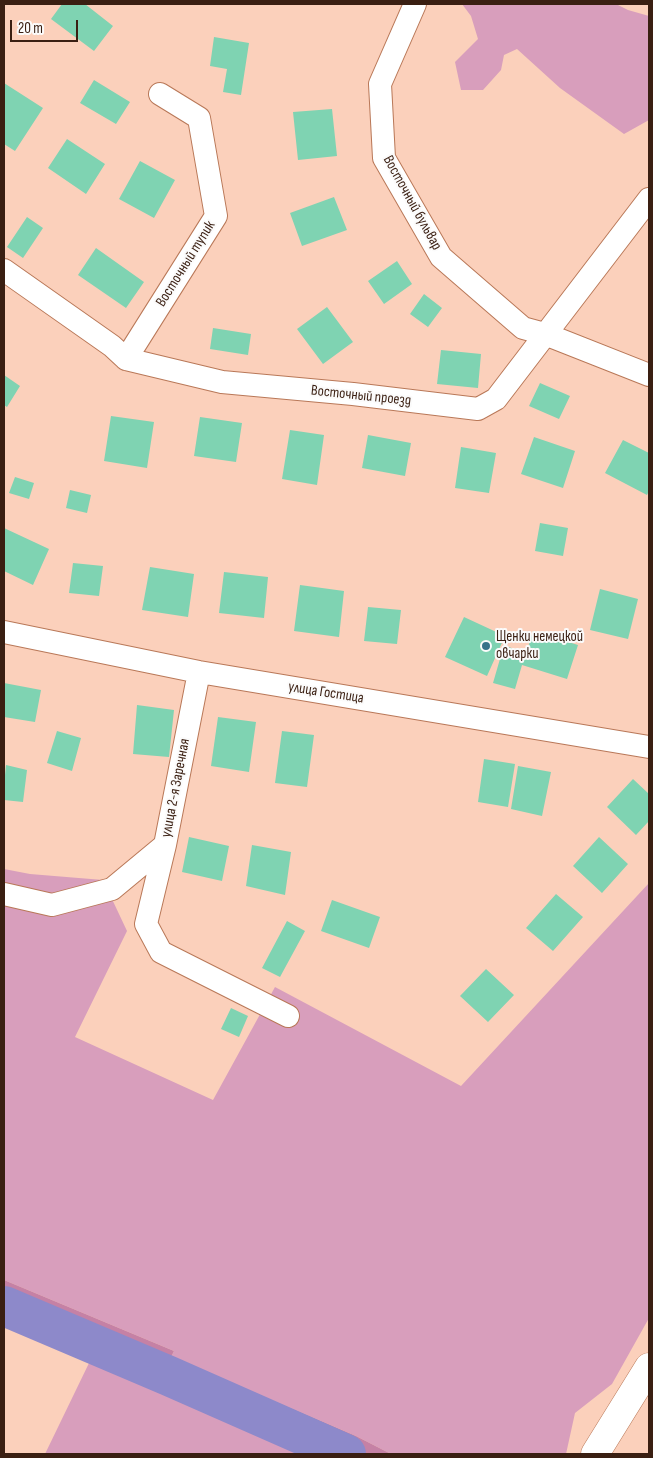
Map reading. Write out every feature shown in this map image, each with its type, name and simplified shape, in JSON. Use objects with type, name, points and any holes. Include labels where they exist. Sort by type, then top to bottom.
[{"type":"main road","points":[[595,1454],[649,1367]]},
{"type":"street","name":"Восточный бульвар","points":[[415,4],[380,84],[384,158],[441,257],[523,328],[545,334],[649,375]]},
{"type":"street","name":"Восточный тупик","points":[[126,358],[216,216],[199,118],[160,94]]},
{"type":"street","name":"Восточный проезд","points":[[4,270],[112,346],[126,358],[222,382],[353,394],[478,409],[496,399],[649,199]]},
{"type":"street","name":"улица Гостица","points":[[4,632],[199,672],[649,747]]},
{"type":"street","name":"улица 2-я Заречная","points":[[4,894],[52,905],[112,889],[165,845],[199,672]]},
{"type":"street","points":[[165,845],[146,924],[161,952],[288,1016]]},
{"type":"shaded area","points":[[462,4],[616,4],[628,10],[649,16],[649,120],[624,134],[560,88],[517,49],[504,55],[501,70],[483,90],[461,90],[455,62],[478,39],[471,16]]},
{"type":"shaded area","points":[[4,869],[30,874],[103,880],[127,931],[75,1037],[213,1100],[275,987],[461,1086],[649,883],[649,1318],[612,1384],[575,1413],[566,1454],[391,1454],[356,1436],[246,1389],[229,1414],[300,1454],[45,1454],[90,1361],[157,1386],[174,1351],[4,1280]]},
{"type":"shaded area","points":[[4,1280],[174,1351],[157,1386],[4,1327]]},
{"type":"shaded area","points":[[246,1389],[356,1436],[391,1454],[300,1454],[229,1414]]},
{"type":"building","points":[[62,4],[85,4],[113,26],[94,51],[51,19]]},
{"type":"building","points":[[214,37],[249,43],[241,95],[223,92],[227,69],[210,66]]},
{"type":"building","points":[[94,80],[130,102],[116,124],[80,103]]},
{"type":"building","points":[[4,83],[43,108],[15,151],[4,144]]},
{"type":"building","points":[[332,109],[337,156],[298,160],[293,112]]},
{"type":"building","points":[[67,139],[105,164],[86,194],[48,168]]},
{"type":"building","points":[[140,161],[175,180],[154,218],[119,199]]},
{"type":"building","points":[[334,197],[347,230],[302,246],[290,213]]},
{"type":"building","points":[[27,217],[43,228],[23,258],[7,247]]},
{"type":"building","points":[[96,248],[144,282],[126,308],[78,275]]},
{"type":"building","points":[[397,261],[412,284],[384,304],[368,281]]},
{"type":"building","points":[[424,294],[442,308],[428,327],[410,314]]},
{"type":"building","points":[[327,307],[353,342],[323,364],[297,329]]},
{"type":"building","points":[[213,328],[251,334],[248,355],[210,349]]},
{"type":"building","points":[[441,350],[481,354],[478,388],[437,384]]},
{"type":"building","points":[[4,375],[20,386],[7,407],[4,405]]},
{"type":"building","points":[[540,383],[570,396],[559,419],[529,406]]},
{"type":"building","points":[[111,416],[154,422],[147,468],[104,461]]},
{"type":"building","points":[[200,417],[242,423],[236,462],[194,456]]},
{"type":"building","points":[[290,430],[324,435],[317,485],[282,479]]},
{"type":"building","points":[[368,435],[411,443],[405,476],[362,468]]},
{"type":"building","points":[[534,437],[575,451],[563,488],[521,474]]},
{"type":"building","points":[[623,440],[649,453],[649,491],[647,495],[605,473]]},
{"type":"building","points":[[461,447],[496,453],[489,493],[455,488]]},
{"type":"building","points":[[15,477],[34,483],[29,499],[9,493]]},
{"type":"building","points":[[70,490],[91,495],[87,513],[66,508]]},
{"type":"building","points":[[540,523],[568,528],[563,556],[535,551]]},
{"type":"building","points":[[4,528],[49,549],[33,585],[4,571]]},
{"type":"building","points":[[73,563],[103,566],[99,596],[69,593]]},
{"type":"building","points":[[150,567],[194,574],[188,617],[142,610]]},
{"type":"building","points":[[224,572],[268,577],[264,618],[219,613]]},
{"type":"building","points":[[300,585],[344,591],[339,637],[294,631]]},
{"type":"building","points":[[600,589],[638,599],[628,639],[590,630]]},
{"type":"building","points":[[368,607],[401,610],[397,644],[364,641]]},
{"type":"building","points":[[464,617],[505,636],[487,676],[445,657]]},
{"type":"building","points":[[533,631],[578,645],[567,679],[522,665],[515,689],[493,683],[504,645],[526,654]]},
{"type":"building","points":[[4,683],[41,690],[35,722],[4,717]]},
{"type":"building","points":[[137,705],[174,710],[169,757],[133,754]]},
{"type":"building","points":[[218,717],[256,722],[249,772],[211,766]]},
{"type":"building","points":[[57,731],[81,738],[72,771],[47,763]]},
{"type":"building","points":[[282,731],[314,735],[307,787],[275,783]]},
{"type":"building","points":[[484,759],[515,764],[508,807],[478,802]]},
{"type":"building","points":[[6,765],[27,770],[23,802],[4,800]]},
{"type":"building","points":[[518,766],[551,772],[542,816],[511,809]]},
{"type":"building","points":[[633,779],[649,794],[649,821],[636,835],[607,807]]},
{"type":"building","points":[[189,837],[229,846],[222,881],[182,872]]},
{"type":"building","points":[[599,837],[628,864],[602,893],[573,866]]},
{"type":"building","points":[[252,845],[291,852],[285,895],[246,886]]},
{"type":"building","points":[[556,894],[583,917],[553,951],[526,928]]},
{"type":"building","points":[[332,900],[380,917],[369,948],[321,931]]},
{"type":"building","points":[[287,921],[305,931],[280,977],[262,968]]},
{"type":"building","points":[[486,969],[514,995],[488,1022],[460,996]]},
{"type":"building","points":[[231,1008],[248,1016],[239,1037],[221,1029]]},
{"type":"waterway","points":[[4,1306],[346,1454]]},
{"type":"place","name":"Щенки немецкой овчарки","points":[[486,646]]}]
